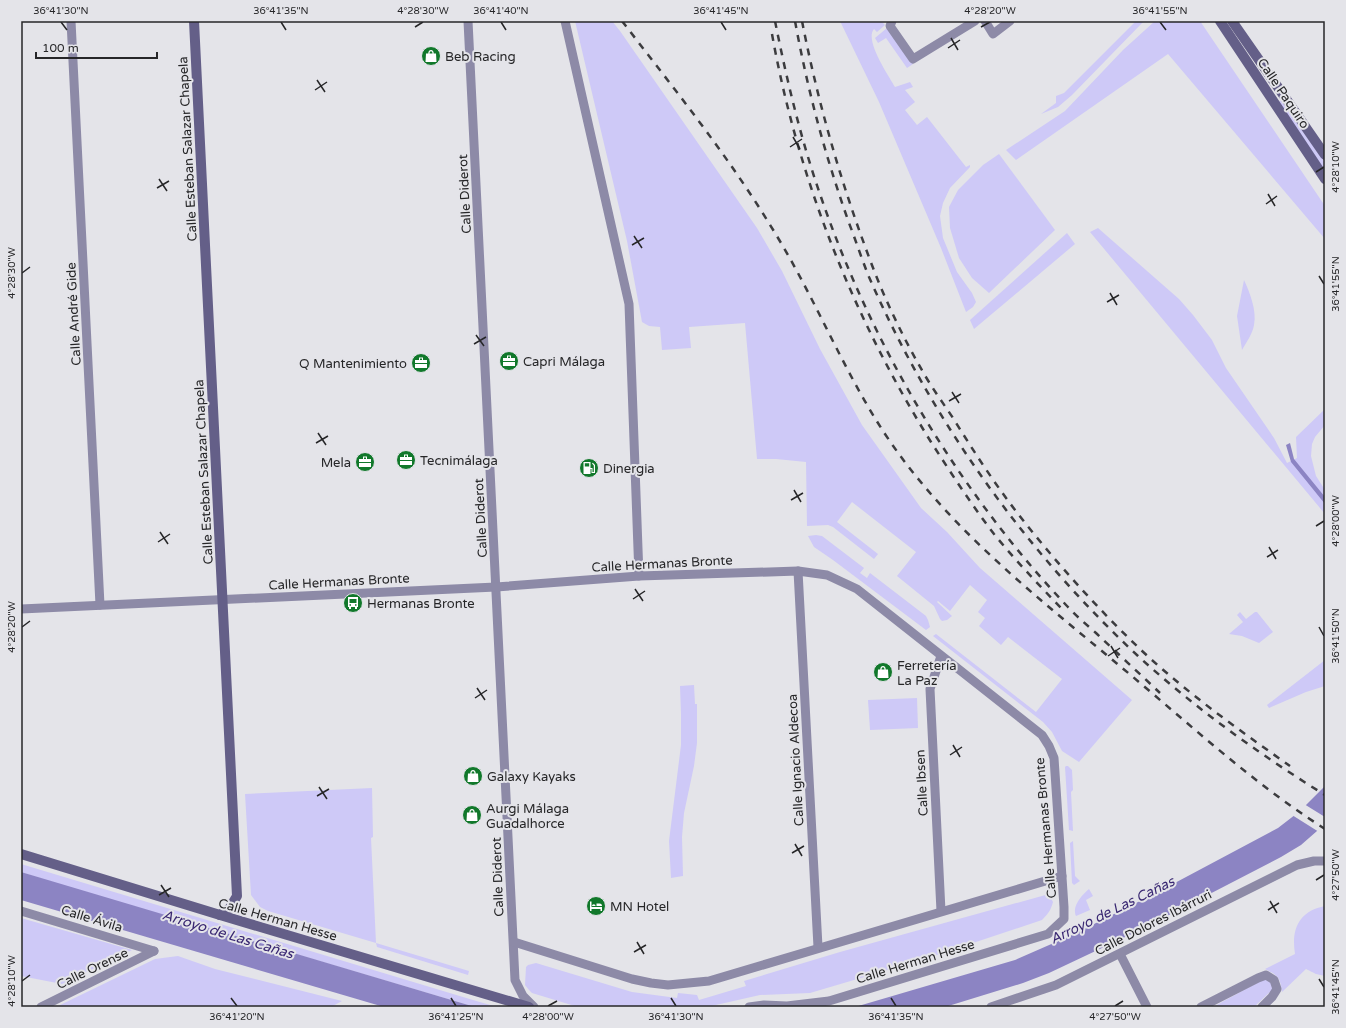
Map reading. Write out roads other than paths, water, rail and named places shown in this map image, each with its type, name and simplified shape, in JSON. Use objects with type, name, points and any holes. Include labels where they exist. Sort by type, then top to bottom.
[{"type":"street","name":"Calle André Gide","points":[[71,21],[100,605]]},
{"type":"street","name":"Calle Esteban Salazar Chapela","points":[[194,21],[237,896],[229,909],[220,916]]},
{"type":"street","name":"Calle Diderot","points":[[468,21],[515,980],[523,996],[534,1007]]},
{"type":"street","points":[[565,21],[629,304],[639,576]]},
{"type":"street","points":[[892,21],[890,26],[913,59],[975,21]]},
{"type":"street","points":[[985,21],[993,34],[1010,21]]},
{"type":"street","name":"Calle Paquiro","points":[[1220,21],[1325,179]]},
{"type":"street","name":"Calle Paquiro","points":[[1232,21],[1325,155]]},
{"type":"street","name":"Calle Hermanas Bronte","points":[[21,609],[496,587],[639,576],[798,571],[827,575],[857,589],[1042,735],[1049,746],[1054,758],[1064,919],[1048,934]]},
{"type":"street","name":"Calle Ignacio Aldecoa","points":[[798,571],[818,947]]},
{"type":"street","name":"Calle Ibsen","points":[[941,656],[930,689],[941,911]]},
{"type":"street","name":"Calle Herman Hesse","points":[[21,854],[220,916],[529,1007]]},
{"type":"street","name":"Calle Dolores Ibárruri","points":[[991,1007],[1056,985],[1296,865],[1314,861],[1325,861]]},
{"type":"street","points":[[514,942],[632,979],[668,985],[708,981],[818,947],[1062,876]]},
{"type":"street","name":"Calle Ávila","points":[[21,911],[154,951]]},
{"type":"street","name":"Calle Herman Hesse","points":[[749,1007],[764,1005],[785,1006],[829,1001],[1048,934]]},
{"type":"street","name":"Calle Orense","points":[[41,1007],[154,951]]},
{"type":"street","points":[[1120,954],[1147,1007]]},
{"type":"street","points":[[1201,1007],[1266,975],[1274,980],[1277,989],[1272,997],[1262,1007]]},
{"type":"water","points":[[1290,443],[1294,459],[1325,497],[1325,504],[1291,462],[1286,445]]},
{"type":"water","points":[[1325,786],[1325,824],[1301,845],[1281,857],[1140,930],[1049,973],[1023,983],[945,1007],[855,1007],[1015,960],[1072,935],[1156,893],[1278,828],[1300,811]]},
{"type":"water","name":"Arroyo de Las Cañas","points":[[21,872],[475,1007],[384,1007],[21,900]]},
{"type":"railway","points":[[622,21],[702,125],[758,205],[803,283],[870,410],[911,470],[939,503],[1000,564],[1203,737],[1251,776],[1325,829]]},
{"type":"railway","points":[[775,21],[807,154],[842,253],[866,308],[893,362],[923,415],[955,466],[990,515],[1028,562],[1074,613],[1160,693]]},
{"type":"railway","points":[[795,21],[811,98],[825,148],[840,198],[869,277],[894,330],[921,381],[952,432],[984,480],[1057,572],[1138,656],[1182,694],[1228,730],[1325,795]]},
{"type":"railway","points":[[802,21],[824,117],[842,180],[875,273],[891,311],[916,360],[980,461],[994,482],[1040,541],[1072,579],[1123,633],[1195,696],[1290,766]]},
{"type":"railway","points":[[772,34],[783,88],[813,194],[832,246],[853,296],[877,346],[903,395],[931,442],[977,511],[1010,553],[1062,609]]},
{"type":"place","name":"Beb Racing","points":[[431,56]]},
{"type":"place","name":"Capri Málaga","points":[[509,361]]},
{"type":"place","name":"Q Mantenimiento","points":[[421,363]]},
{"type":"place","name":"Tecnimálaga","points":[[406,460]]},
{"type":"place","name":"Mela","points":[[365,462]]},
{"type":"place","name":"Dinergia","points":[[589,468]]},
{"type":"place","name":"Hermanas Bronte","points":[[353,603]]},
{"type":"place","name":"Ferretería La Paz","points":[[883,672]]},
{"type":"place","name":"Galaxy Kayaks","points":[[473,776]]},
{"type":"place","name":"Aurgi Málaga Guadalhorce","points":[[472,815]]},
{"type":"place","name":"MN Hotel","points":[[596,906]]}]
